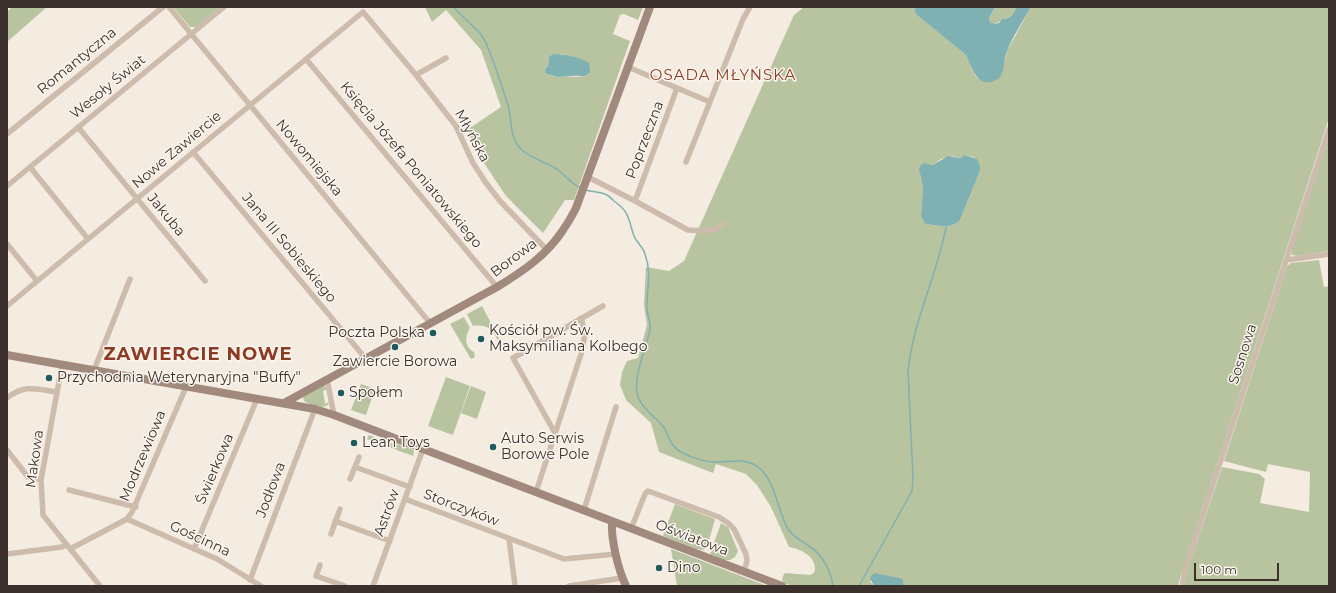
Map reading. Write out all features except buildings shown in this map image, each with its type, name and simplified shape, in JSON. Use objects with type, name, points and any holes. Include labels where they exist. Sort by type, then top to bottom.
[{"type":"street","name":"Romantyczna","points":[[7,134],[163,7]]},
{"type":"street","name":"Nowomiejska","points":[[169,7],[430,323]]},
{"type":"street","name":"Wesoły Świat","points":[[7,186],[224,7]]},
{"type":"street","name":"Borowa","points":[[284,403],[497,287],[527,268],[547,250],[563,232],[576,208],[650,7]]},
{"type":"street","points":[[686,162],[743,19],[750,7]]},
{"type":"street","name":"Nowe Zawiercie","points":[[7,306],[363,12]]},
{"type":"street","name":"Młyńska","points":[[363,12],[416,75],[456,126],[473,163],[500,202],[547,250]]},
{"type":"street","points":[[416,75],[446,58]]},
{"type":"street","name":"Księcia Józefa Poniatowskiego","points":[[306,59],[497,287]]},
{"type":"street","name":"Poprzeczna","points":[[587,180],[635,201],[678,88],[628,67]]},
{"type":"street","points":[[678,88],[710,102]]},
{"type":"street","name":"Jakuba","points":[[78,127],[205,282]]},
{"type":"street","name":"Sosnowa","points":[[1182,586],[1185,570],[1329,129]]},
{"type":"street","name":"Jana III Sobieskiego","points":[[193,152],[366,359]]},
{"type":"street","points":[[30,167],[88,239]]},
{"type":"street","points":[[635,201],[688,230],[706,232],[723,224]]},
{"type":"street","points":[[7,244],[37,281]]},
{"type":"street","points":[[1287,260],[1329,254]]},
{"type":"street","points":[[94,370],[130,279]]},
{"type":"street","points":[[555,433],[513,358],[603,306]]},
{"type":"street","points":[[536,492],[582,351],[585,333],[581,318]]},
{"type":"street","name":"Oświatowa","points":[[7,355],[257,398],[334,414],[782,586]]},
{"type":"street","name":"Makowa","points":[[62,364],[41,480],[43,515],[100,586]]},
{"type":"street","points":[[327,379],[334,414]]},
{"type":"street","name":"Modrzewiowa","points":[[7,554],[68,547],[126,519],[136,507],[186,387]]},
{"type":"street","points":[[7,398],[18,390],[26,388],[57,392]]},
{"type":"street","name":"Świerkowa","points":[[194,549],[257,398]]},
{"type":"street","points":[[584,510],[616,407]]},
{"type":"street","name":"Jodłowa","points":[[250,580],[315,409]]},
{"type":"street","name":"Astrów","points":[[373,586],[423,449]]},
{"type":"street","points":[[7,450],[28,477],[41,480]]},
{"type":"street","points":[[350,479],[359,457]]},
{"type":"street","points":[[355,467],[410,487]]},
{"type":"street","points":[[69,490],[136,507]]},
{"type":"street","name":"Oświatowa","points":[[631,529],[645,494],[648,492],[719,517],[731,526],[746,554],[747,561],[744,571]]},
{"type":"street","name":"Storczyków","points":[[405,499],[564,559],[616,554]]},
{"type":"street","points":[[331,534],[340,509]]},
{"type":"street","name":"Gościnna","points":[[126,519],[221,561],[261,586]]},
{"type":"street","points":[[335,521],[390,541]]},
{"type":"street","points":[[612,522],[612,535],[622,582],[626,586]]},
{"type":"street","name":"Storczyków","points":[[509,539],[514,586]]},
{"type":"street","points":[[320,565],[316,576],[346,586]]},
{"type":"street","points":[[569,586],[622,582]]},
{"type":"green space","points":[[12,7],[47,7],[7,42],[7,12]]},
{"type":"green space","points":[[173,7],[220,7],[196,27],[190,27]]},
{"type":"green space","points":[[425,7],[643,7],[638,20],[624,14],[620,15],[613,34],[630,41],[574,200],[565,200],[543,233],[506,196],[478,154],[467,130],[501,107],[481,50],[446,10],[432,22]],"holes":[[[562,54],[572,58],[590,72],[586,76],[569,77],[554,76],[545,69],[548,66],[549,57]]]},
{"type":"green space","points":[[804,7],[914,7],[917,14],[966,55],[978,79],[1003,69],[1007,51],[1031,7],[1329,7],[1329,118],[1178,586],[903,586],[903,579],[870,581],[874,586],[792,586],[784,583],[782,580],[785,573],[810,575],[813,573],[815,568],[814,563],[806,553],[789,547],[771,507],[757,485],[746,474],[716,464],[713,473],[659,452],[651,423],[626,400],[620,385],[622,372],[627,361],[638,358],[647,325],[644,305],[646,267],[669,271],[684,261],[794,15]],"holes":[[[965,155],[974,157],[980,166],[980,171],[960,220],[949,226],[925,224],[921,216],[923,188],[920,174],[929,164],[933,165],[941,159],[952,156],[960,158]]]},
{"type":"green space","points":[[995,7],[1016,7],[1012,15],[995,24],[990,22],[989,18]]},
{"type":"green space","points":[[1329,135],[1329,251],[1297,256],[1292,255],[1291,252]]},
{"type":"green space","points":[[1319,260],[1324,287],[1329,286],[1329,586],[1184,586],[1187,572],[1222,467],[1259,474],[1265,479],[1260,503],[1309,512],[1310,472],[1268,464],[1266,472],[1224,461],[1287,266],[1291,263]]},
{"type":"green space","points":[[482,306],[500,340],[497,339],[493,332],[485,326],[473,326],[467,314]]},
{"type":"green space","points":[[464,317],[470,328],[466,341],[468,347],[474,352],[475,357],[471,359],[450,324]]},
{"type":"green space","points":[[446,377],[470,386],[453,435],[428,426]]},
{"type":"green space","points":[[361,384],[375,389],[366,415],[351,410]]},
{"type":"green space","points":[[324,385],[327,389],[323,391],[325,404],[329,402],[328,405],[323,407],[316,406],[304,401],[303,396]]},
{"type":"green space","points":[[471,386],[486,392],[477,419],[461,413]]},
{"type":"green space","points":[[369,435],[413,450],[413,456],[367,439]]},
{"type":"green space","points":[[675,504],[715,519],[708,544],[704,550],[696,549],[663,536]]},
{"type":"green space","points":[[721,523],[728,527],[738,551],[735,557],[730,560],[724,560],[710,554]]},
{"type":"green space","points":[[671,549],[767,586],[677,586]]},
{"type":"water","points":[[914,7],[995,7],[989,18],[990,22],[995,24],[999,23],[1002,19],[1011,16],[1016,7],[1031,7],[1009,45],[1001,76],[994,81],[988,82],[979,79],[966,55],[916,14]]},
{"type":"water","points":[[553,54],[581,59],[589,63],[590,72],[582,76],[559,77],[549,75],[546,73],[545,69],[548,66],[549,57]]},
{"type":"water","points":[[965,155],[977,159],[980,166],[980,171],[960,220],[953,225],[948,226],[925,224],[921,216],[923,188],[919,169],[921,165],[924,163],[933,165],[948,156],[960,158]]},
{"type":"water","points":[[875,573],[903,579],[903,586],[874,586],[870,578]]},
{"type":"waterway","points":[[453,7],[480,33],[485,41],[508,105],[513,134],[518,145],[530,156],[557,169],[571,182],[581,188]]},
{"type":"waterway","points":[[586,190],[607,195],[626,212],[634,236],[644,252],[647,261],[649,274],[647,308],[650,329],[636,383],[637,392],[641,403],[646,410],[663,426],[671,443],[680,451],[692,457],[709,462],[735,461],[751,463],[762,470],[775,494],[788,529],[795,536],[814,549],[822,558],[828,569],[833,586]]},
{"type":"waterway","points":[[859,586],[912,491],[913,478],[908,371],[915,334],[937,263],[946,227]]},
{"type":"place","name":"Poczta Polska","points":[[433,333]]},
{"type":"place","name":"Kościół pw. Św. Maksymiliana Kolbego","points":[[481,339]]},
{"type":"place","name":"Zawiercie Borowa","points":[[395,347]]},
{"type":"place","name":"Przychodnia Weterynaryjna \"Buffy\"","points":[[49,378]]},
{"type":"place","name":"Społem","points":[[341,393]]},
{"type":"place","name":"Lean Toys","points":[[354,443]]},
{"type":"place","name":"Auto Serwis Borowe Pole","points":[[493,447]]},
{"type":"place","name":"Dino","points":[[659,568]]},
{"type":"district","name":"OSADA MŁYŃSKA","points":[[723,76]]},
{"type":"district","name":"ZAWIERCIE NOWE","points":[[198,355]]}]
